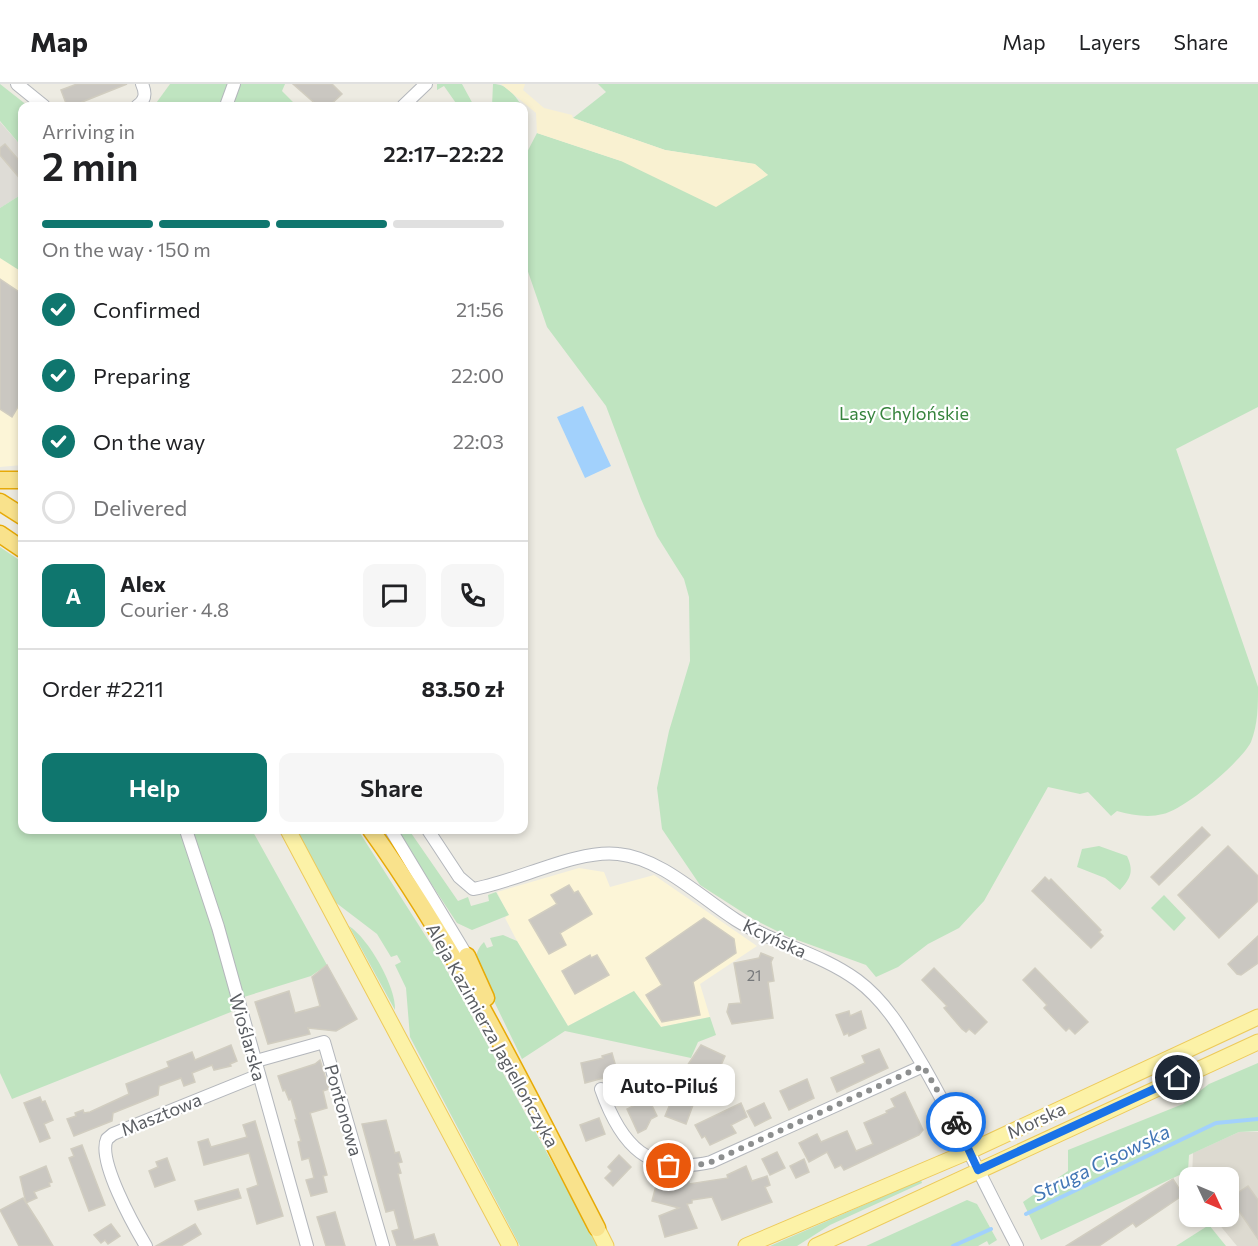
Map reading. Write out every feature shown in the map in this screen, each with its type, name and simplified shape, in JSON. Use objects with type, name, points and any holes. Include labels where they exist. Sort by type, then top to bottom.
[{"type":"highway","points":[[0,480],[18,480]]},
{"type":"highway","points":[[0,502],[18,513]]},
{"type":"highway","points":[[0,534],[18,546]]},
{"type":"highway","name":"Aleja Kazimierza Jagiellończyka","points":[[374,834],[443,940],[597,1228]]},
{"type":"highway","points":[[467,956],[487,1000],[491,1026]]},
{"type":"main road","points":[[290,834],[510,1246]]},
{"type":"main road","name":"Morska","points":[[746,1246],[969,1151],[1258,1017]]},
{"type":"main road","name":"Morska","points":[[816,1246],[1258,1042]]},
{"type":"main road","name":"Aleja Kazimierza Jagiellończyka","points":[[597,1228],[606,1246]]},
{"type":"street","points":[[17,84],[39,102]]},
{"type":"street","points":[[141,102],[146,92],[142,84]]},
{"type":"street","points":[[227,102],[234,84]]},
{"type":"street","points":[[407,102],[426,84]]},
{"type":"street","name":"Wioślarska","points":[[187,834],[218,927],[307,1246]]},
{"type":"street","points":[[393,834],[467,956]]},
{"type":"street","name":"Kcyńska","points":[[431,834],[459,877],[473,889],[611,853],[649,862],[752,930],[823,960],[857,980],[878,999],[901,1027],[969,1151],[1017,1246]]},
{"type":"street","name":"Pontonowa","points":[[255,1061],[324,1042],[383,1246]]},
{"type":"street","points":[[601,1089],[623,1137],[636,1150],[657,1163],[694,1166],[711,1162],[923,1066]]},
{"type":"street","name":"Masztowa","points":[[147,1246],[133,1226],[115,1183],[104,1153],[107,1139],[113,1134],[259,1075]]},
{"type":"shaded area","points":[[0,122],[18,142],[18,197],[0,208]]},
{"type":"shaded area","points":[[0,237],[18,251],[18,465],[0,467]]},
{"type":"shaded area","points":[[579,868],[604,872],[610,887],[654,875],[757,946],[700,984],[710,1017],[661,1027],[634,991],[568,1026],[517,941],[505,918],[508,915],[497,892]]},
{"type":"shaded area","points":[[1239,1132],[1258,1132],[1258,1246],[1237,1246],[1221,1227],[1239,1227],[1239,1167],[1192,1167],[1193,1153]]},
{"type":"green space","points":[[0,84],[23,102],[18,102],[18,142],[0,121]]},
{"type":"green space","points":[[170,84],[230,84],[222,102],[157,102]]},
{"type":"green space","points":[[239,84],[285,84],[282,91],[293,102],[233,102]]},
{"type":"green space","points":[[437,84],[462,84],[472,102],[455,102],[444,86],[437,90]]},
{"type":"green space","points":[[493,84],[498,84],[513,94],[519,102],[492,102]]},
{"type":"green space","name":"Lasy Chylońskie","points":[[598,84],[1258,84],[1258,407],[1176,449],[1258,687],[1258,708],[1251,742],[1236,761],[1211,784],[1184,804],[1163,814],[1140,816],[1117,811],[1111,816],[1088,792],[1080,794],[1048,787],[984,901],[959,928],[928,944],[898,967],[876,977],[866,965],[789,937],[753,919],[700,885],[662,829],[657,788],[669,731],[690,661],[689,597],[684,579],[657,536],[606,406],[547,327],[528,272],[528,150],[537,133],[621,161],[768,175],[754,164],[665,150],[573,118],[606,92]]},
{"type":"green space","points":[[18,197],[18,269],[0,258],[0,208]]},
{"type":"green space","points":[[0,547],[18,559],[18,834],[254,834],[327,965],[311,976],[244,997],[246,1006],[12,1099],[0,1073]]},
{"type":"green space","points":[[296,834],[361,834],[441,960],[598,1246],[520,1246],[410,1037],[406,988],[395,965],[401,962],[397,955],[391,957],[377,934],[335,902]]},
{"type":"green space","points":[[399,834],[412,834],[458,901],[468,897],[471,906],[489,901],[488,895],[496,892],[509,915],[472,930],[457,923]]},
{"type":"green space","points":[[1099,846],[1127,856],[1130,874],[1120,890],[1105,878],[1077,867],[1082,849]]},
{"type":"green space","points":[[1164,895],[1186,918],[1174,931],[1151,908]]},
{"type":"green space","points":[[349,926],[365,941],[380,964],[391,989],[395,1010]]},
{"type":"green space","points":[[503,935],[517,941],[568,1026],[634,991],[661,1027],[710,1017],[716,1035],[698,1042],[691,1058],[565,1031],[522,1059],[476,964],[477,952],[484,942],[487,948],[493,946],[490,938]]},
{"type":"green space","points":[[1258,1063],[1258,1131],[1239,1132],[1189,1155],[1188,1167],[1179,1167],[1179,1175],[1041,1240],[1023,1202],[1068,1171],[1068,1150],[1183,1104],[1209,1084]]},
{"type":"green space","points":[[921,1180],[922,1183],[830,1225],[797,1246],[770,1246]]},
{"type":"green space","points":[[967,1200],[977,1204],[997,1240],[989,1245],[987,1241],[978,1246],[866,1246]]},
{"type":"green space","points":[[1206,1227],[1211,1227],[1226,1246],[1176,1246]]},
{"type":"sand","points":[[501,84],[525,84],[523,90],[544,108],[572,115],[573,118],[665,150],[755,164],[768,175],[716,207],[621,161],[537,133],[536,113],[528,106],[528,102],[523,102]]},
{"type":"water","points":[[583,406],[611,466],[585,478],[557,417]]},
{"type":"building","points":[[77,84],[127,84],[82,102],[66,102],[61,90]]},
{"type":"building","points":[[293,84],[332,84],[342,94],[333,102],[313,102]]},
{"type":"building","points":[[5,144],[18,159],[18,176],[0,155],[0,148]]},
{"type":"building","points":[[0,279],[18,291],[18,407],[12,417],[0,409]]},
{"type":"building","points":[[1202,827],[1210,835],[1159,885],[1151,877]]},
{"type":"building","points":[[1228,846],[1258,876],[1258,901],[1219,938],[1178,895]]},
{"type":"building","points":[[1045,877],[1049,881],[1051,879],[1101,930],[1099,932],[1103,936],[1091,948],[1032,891]]},
{"type":"building","points":[[569,885],[574,893],[578,891],[592,914],[560,933],[566,945],[549,954],[529,920],[557,904],[551,895]]},
{"type":"building","points":[[704,918],[734,939],[736,953],[693,982],[700,1015],[662,1022],[646,995],[662,985],[646,958]]},
{"type":"building","points":[[1258,936],[1258,963],[1241,975],[1237,974],[1228,964]]},
{"type":"building","points":[[761,953],[773,958],[771,962],[774,981],[768,982],[773,1018],[732,1024],[727,1012],[729,1004],[741,1003],[734,963],[759,958]]},
{"type":"building","points":[[590,955],[591,958],[597,955],[609,975],[575,994],[562,971]]},
{"type":"building","points":[[327,965],[357,1019],[336,1031],[308,1028],[310,1034],[268,1044],[255,1002],[289,991],[295,1013],[320,1006],[312,977]]},
{"type":"building","points":[[934,968],[987,1022],[975,1034],[969,1029],[966,1032],[962,1029],[944,1008],[947,1006],[922,980]]},
{"type":"building","points":[[1035,968],[1088,1022],[1075,1034],[1069,1028],[1066,1031],[1063,1028],[1044,1008],[1047,1005],[1023,980]]},
{"type":"building","points":[[849,1011],[850,1016],[861,1011],[866,1028],[849,1036],[848,1033],[844,1035],[836,1015]]},
{"type":"building","points":[[231,1045],[237,1061],[230,1064],[231,1066],[214,1070],[212,1065],[192,1073],[195,1082],[184,1086],[181,1078],[159,1086],[158,1095],[113,1113],[112,1121],[74,1136],[67,1119],[76,1116],[75,1113],[83,1110],[84,1113],[90,1112],[129,1094],[126,1084],[169,1067],[167,1062],[192,1052],[195,1060]]},
{"type":"building","points":[[701,1045],[725,1056],[707,1097],[695,1092],[700,1083],[685,1069]]},
{"type":"building","points":[[879,1049],[888,1068],[837,1092],[831,1078],[865,1063],[862,1056]]},
{"type":"building","points":[[612,1053],[618,1074],[585,1083],[581,1063],[603,1058],[602,1056]]},
{"type":"building","points":[[320,1060],[329,1089],[323,1091],[327,1108],[310,1113],[327,1175],[323,1176],[327,1192],[311,1196],[306,1180],[314,1178],[309,1158],[302,1160],[298,1142],[301,1141],[291,1099],[289,1100],[285,1090],[283,1091],[278,1076],[315,1064]]},
{"type":"building","points":[[660,1067],[661,1070],[675,1077],[665,1095],[641,1083],[657,1116],[651,1119],[646,1129],[638,1133],[627,1109],[637,1104],[628,1080],[646,1074],[645,1070]]},
{"type":"building","points":[[807,1079],[814,1098],[789,1110],[780,1091]]},
{"type":"building","points":[[905,1092],[923,1130],[919,1135],[844,1170],[841,1165],[835,1168],[827,1152],[809,1162],[799,1143],[817,1134],[821,1142],[847,1131],[856,1151],[873,1144],[864,1123],[895,1107],[891,1099]]},
{"type":"building","points":[[40,1097],[42,1102],[45,1101],[53,1120],[44,1124],[50,1138],[40,1142],[24,1103]]},
{"type":"building","points":[[673,1097],[693,1105],[686,1124],[665,1116]]},
{"type":"building","points":[[741,1103],[747,1117],[731,1125],[736,1133],[710,1145],[705,1136],[702,1138],[695,1125]]},
{"type":"building","points":[[764,1103],[771,1118],[755,1126],[747,1111]]},
{"type":"building","points":[[599,1118],[605,1134],[586,1141],[580,1125]]},
{"type":"building","points":[[386,1120],[395,1153],[399,1152],[402,1162],[398,1163],[401,1173],[398,1174],[414,1240],[434,1234],[438,1246],[397,1246],[392,1231],[399,1229],[394,1210],[386,1212],[362,1124]]},
{"type":"building","points":[[255,1121],[283,1216],[257,1224],[247,1189],[258,1185],[249,1153],[204,1165],[198,1142],[208,1139],[211,1147],[247,1137],[243,1125]]},
{"type":"building","points":[[82,1145],[105,1205],[89,1211],[69,1158],[74,1156],[71,1149]]},
{"type":"building","points":[[777,1152],[785,1168],[770,1175],[762,1159]]},
{"type":"building","points":[[619,1155],[631,1167],[613,1186],[605,1178],[612,1171],[608,1167]]},
{"type":"building","points":[[167,1158],[175,1180],[155,1187],[149,1171],[158,1167],[156,1162]]},
{"type":"building","points":[[804,1159],[809,1172],[796,1178],[790,1166]]},
{"type":"building","points":[[46,1166],[52,1182],[49,1183],[50,1186],[34,1192],[37,1198],[26,1203],[20,1177]]},
{"type":"building","points":[[746,1166],[752,1181],[767,1176],[770,1185],[765,1187],[772,1202],[722,1220],[712,1197],[692,1200],[692,1203],[687,1204],[697,1228],[665,1237],[659,1216],[679,1208],[652,1201],[658,1178],[672,1182],[689,1181],[689,1184],[728,1178],[727,1175]]},
{"type":"building","points":[[1173,1179],[1179,1189],[1179,1198],[1136,1227],[1133,1223],[1099,1246],[1066,1246]]},
{"type":"building","points":[[1248,1186],[1258,1200],[1258,1239],[1239,1211],[1239,1192]]},
{"type":"building","points":[[238,1189],[241,1198],[198,1210],[195,1201]]},
{"type":"building","points":[[23,1198],[53,1246],[19,1246],[0,1210]]},
{"type":"building","points":[[335,1212],[345,1246],[326,1246],[317,1217]]},
{"type":"building","points":[[111,1224],[120,1236],[108,1244],[105,1240],[101,1243],[94,1235]]},
{"type":"building","points":[[195,1224],[201,1234],[181,1246],[156,1246]]},
{"type":"waterway","name":"Struga Cisowska","points":[[1026,1214],[1216,1123],[1258,1119]]},
{"type":"waterway","points":[[953,1246],[991,1229]]},
{"type":"way so far","points":[[669,1166],[694,1166],[711,1162],[923,1066],[956,1122]]},
{"type":"place","name":"Auto-Piluś","points":[[669,1166]]},
{"type":"route","points":[[956,1122],[978,1170],[1178,1078]]}]
